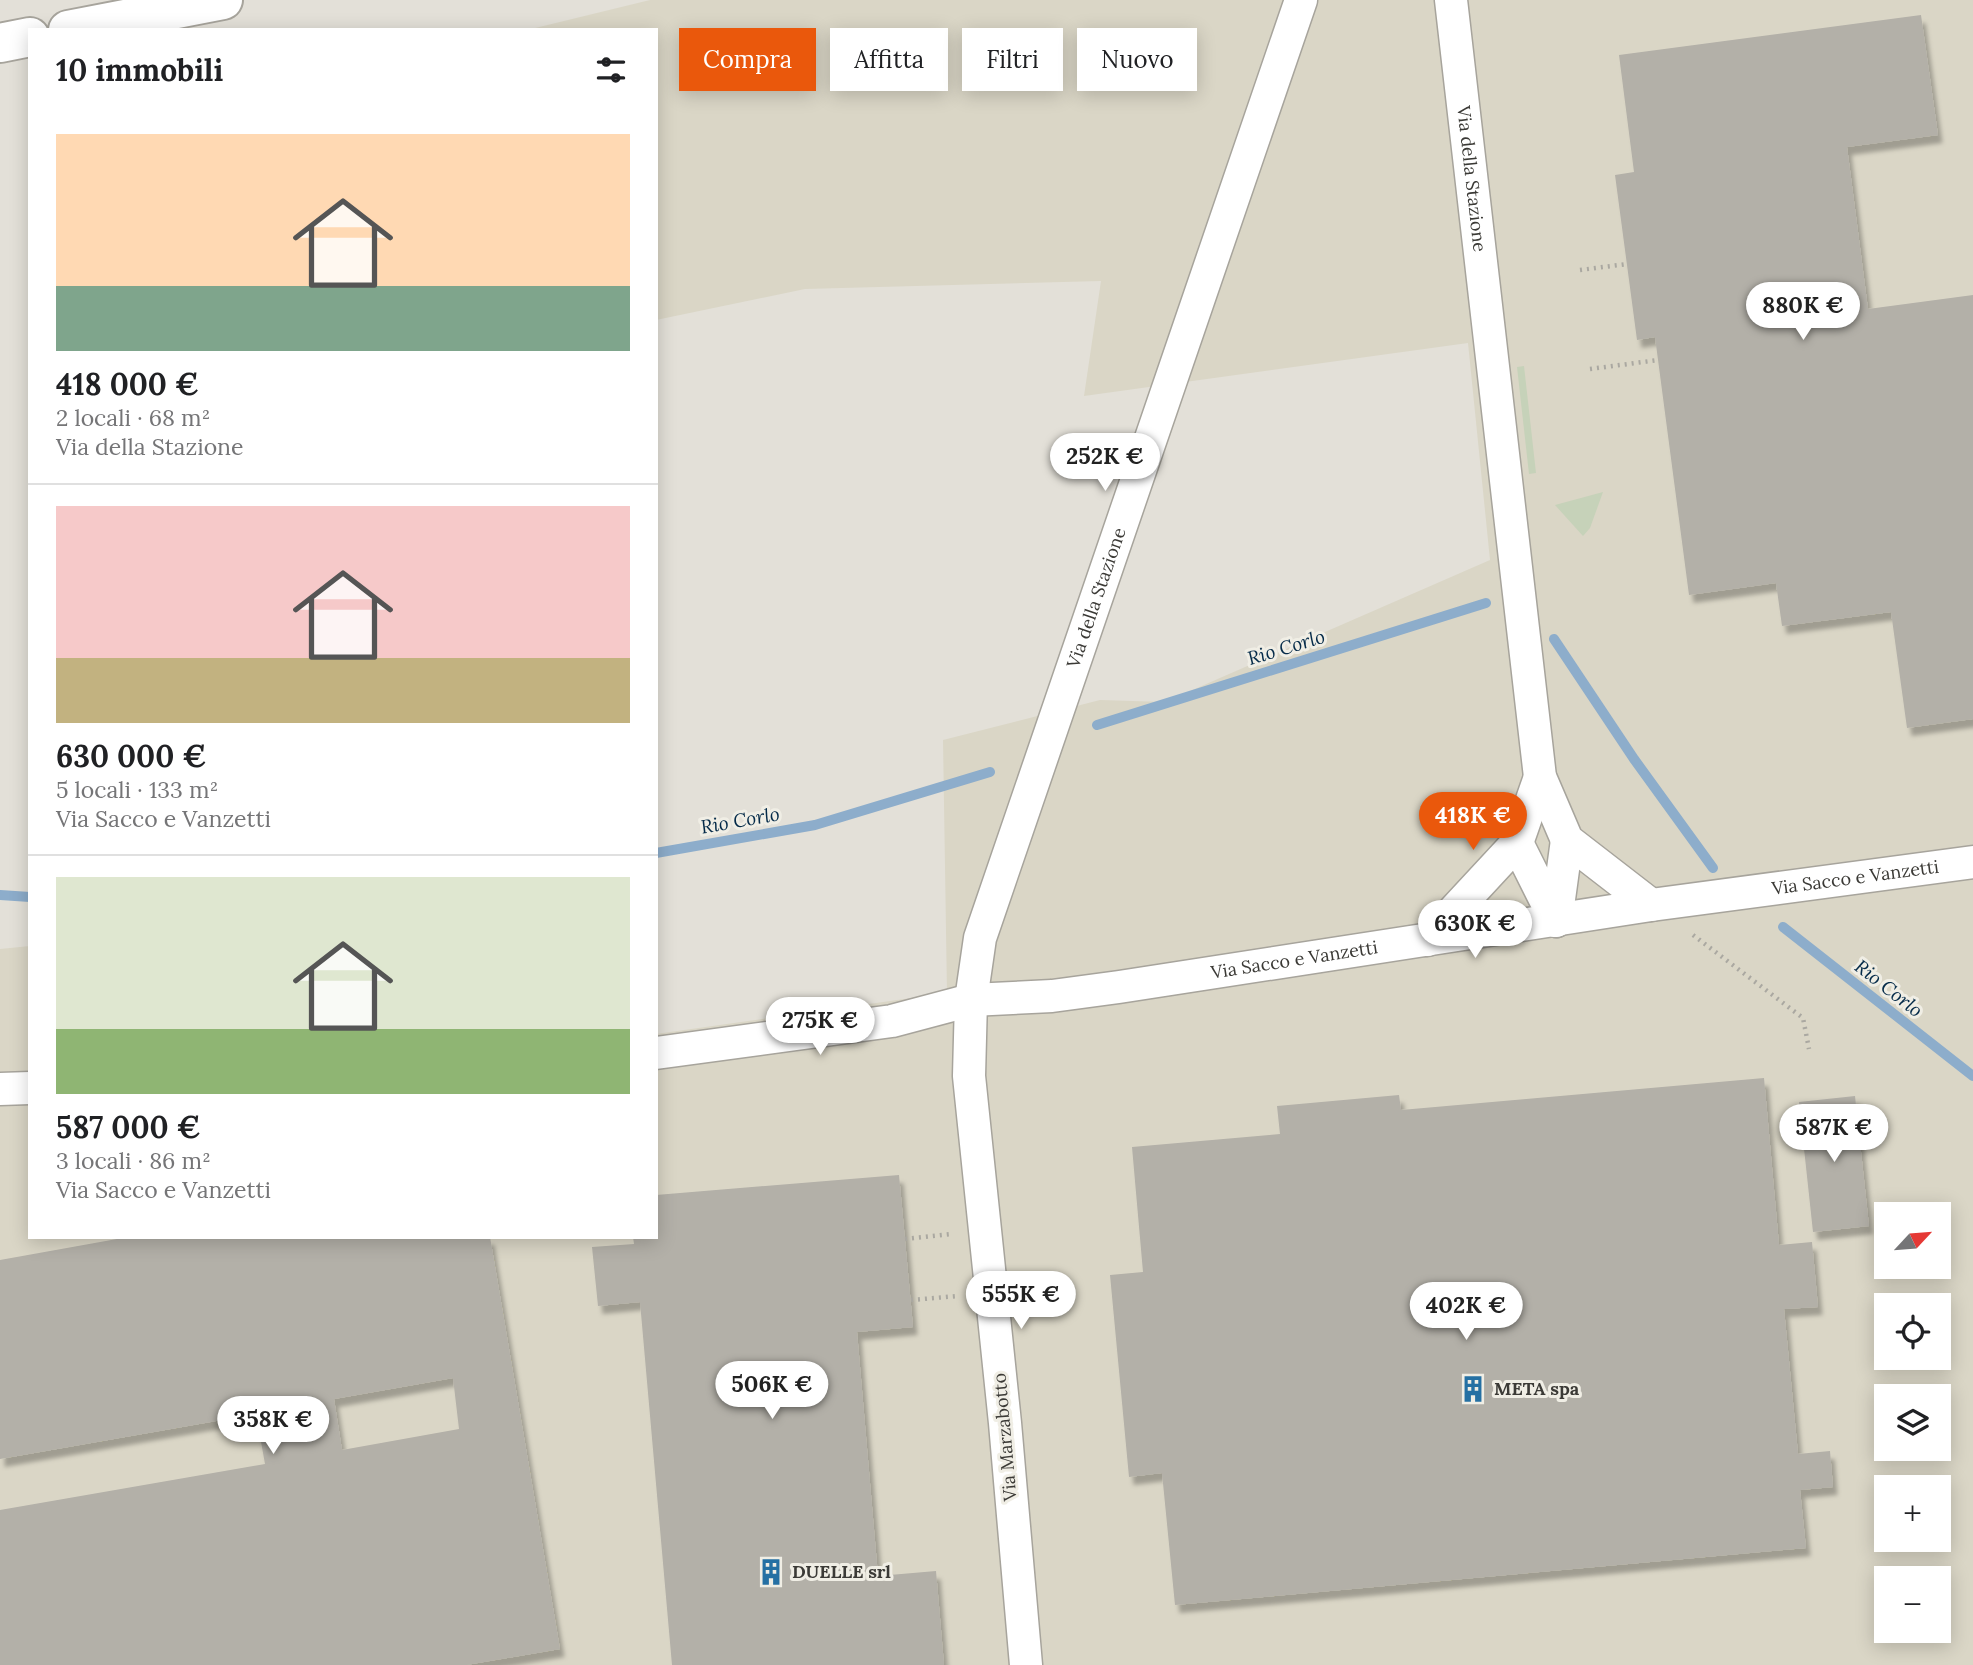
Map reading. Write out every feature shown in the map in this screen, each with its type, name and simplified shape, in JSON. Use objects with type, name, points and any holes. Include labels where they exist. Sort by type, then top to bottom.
[{"type":"highway","points":[[78,28],[223,0]]},
{"type":"highway","points":[[0,43],[28,37]]},
{"type":"street","name":"Via della Stazione","points":[[971,1000],[980,938],[1301,0]]},
{"type":"street","name":"Via della Stazione","points":[[1451,0],[1540,777],[1567,840],[1651,905]]},
{"type":"street","name":"Via della Stazione","points":[[1427,940],[1517,843],[1540,777]]},
{"type":"street","points":[[1556,921],[1567,840]]},
{"type":"street","points":[[1517,843],[1556,921]]},
{"type":"street","name":"Via Sacco e Vanzetti","points":[[658,1053],[892,1021],[971,1000],[1052,996],[1119,987],[1651,905],[1973,862]]},
{"type":"street","name":"Via Marzabotto","points":[[971,1000],[969,1076],[1005,1423],[1026,1665]]},
{"type":"street","points":[[0,1089],[28,1088]]},
{"type":"path","points":[[1580,270],[1627,264]]},
{"type":"path","points":[[1590,369],[1658,360]]},
{"type":"path","points":[[1693,935],[1803,1018],[1809,1049]]},
{"type":"path","points":[[905,1239],[960,1234]]},
{"type":"path","points":[[911,1300],[966,1296]]},
{"type":"shaded area","points":[[650,0],[1973,0],[1973,1665],[0,1665],[0,949],[28,946],[28,1239],[658,1239],[658,1034],[947,993],[943,740],[1100,700],[1165,702],[1490,560],[1468,343],[1084,396],[1101,281],[805,289],[658,320],[658,28],[535,28]]},
{"type":"green space","points":[[1524,366],[1536,473],[1529,474],[1517,367]]},
{"type":"green space","points":[[1603,492],[1590,528],[1583,536],[1555,505]]},
{"type":"building","points":[[1921,15],[1938,135],[1847,147],[1868,309],[1973,295],[1973,719],[1907,728],[1891,612],[1782,626],[1776,583],[1689,595],[1655,337],[1637,340],[1615,175],[1634,172],[1619,55]]},
{"type":"building","name":"META spa","points":[[1764,1078],[1779,1245],[1812,1242],[1818,1307],[1784,1309],[1798,1454],[1830,1451],[1833,1487],[1800,1490],[1806,1548],[1175,1605],[1162,1473],[1129,1477],[1110,1275],[1143,1272],[1132,1147],[1280,1134],[1277,1106],[1399,1095],[1401,1110]]},
{"type":"building","points":[[1855,1096],[1869,1226],[1813,1232],[1799,1102]]},
{"type":"building","points":[[899,1175],[913,1327],[857,1332],[878,1576],[936,1571],[944,1665],[672,1665],[640,1302],[598,1306],[592,1247],[634,1244],[633,1239],[658,1239],[658,1195]]},
{"type":"building","points":[[117,1239],[490,1239],[560,1649],[466,1665],[0,1665],[0,1510],[265,1464],[256,1414],[0,1459],[0,1260]],"holes":[[[453,1378],[459,1429],[342,1450],[334,1399]]]},
{"type":"waterway","name":"Rio Corlo","points":[[1097,725],[1486,603]]},
{"type":"waterway","name":"Rio Corlo","points":[[1554,639],[1634,759],[1713,868]]},
{"type":"waterway","name":"Rio Corlo","points":[[658,853],[815,825],[990,772]]},
{"type":"waterway","name":"Rio Corlo","points":[[0,895],[28,897]]},
{"type":"waterway","name":"Rio Corlo","points":[[1783,927],[1973,1076]]},
{"type":"place","name":"META spa","points":[[1473,1389]]},
{"type":"place","name":"DUELLE srl","points":[[771,1572]]}]
